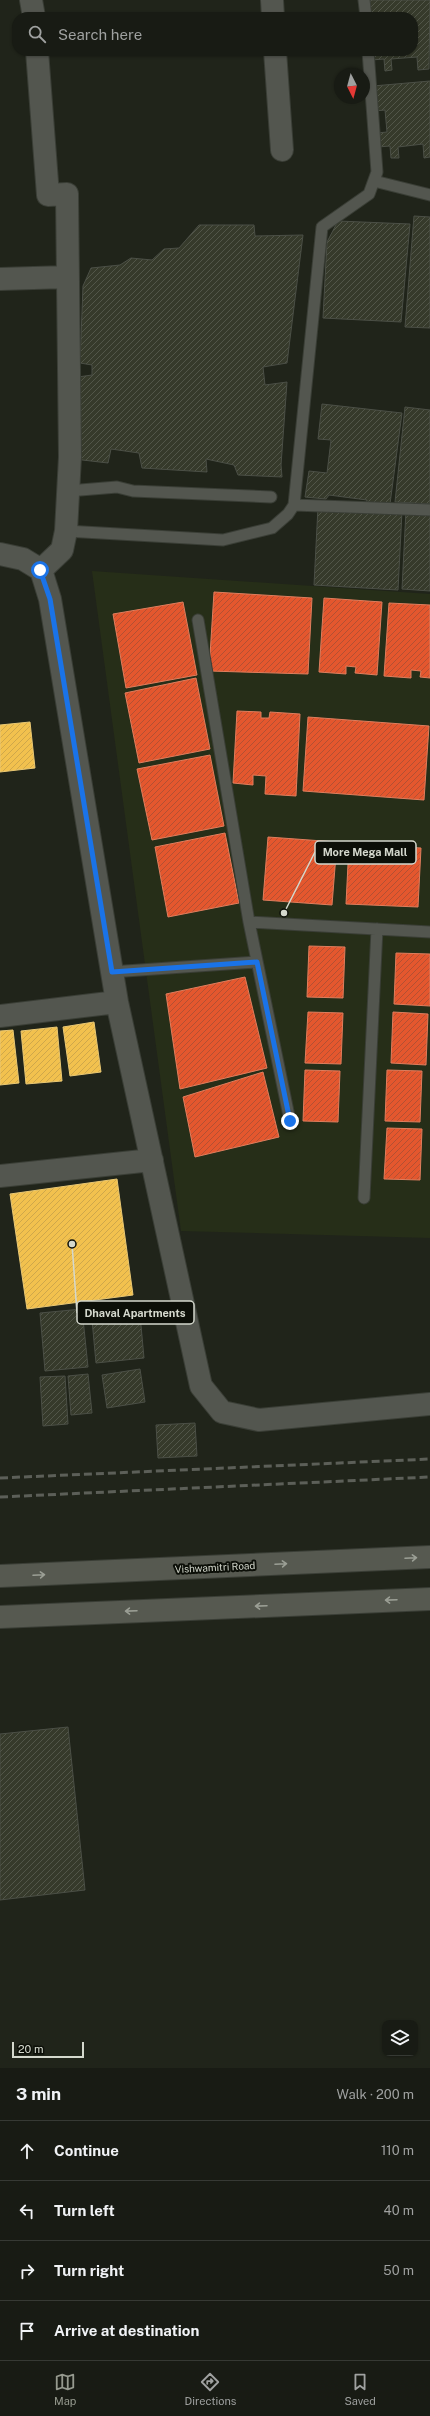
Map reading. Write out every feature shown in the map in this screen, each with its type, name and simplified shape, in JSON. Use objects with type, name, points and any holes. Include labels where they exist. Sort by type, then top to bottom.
[{"type":"main road","name":"Vishwamitri Road","points":[[0,1576],[430,1557]]},
{"type":"main road","points":[[0,1617],[430,1599]]},
{"type":"street","points":[[31,0],[33,12]]},
{"type":"street","points":[[272,0],[273,12]]},
{"type":"street","points":[[37,56],[48,195],[67,194],[70,457],[66,531],[62,550],[40,570]]},
{"type":"street","points":[[275,56],[282,150]]},
{"type":"street","points":[[0,278],[67,277]]},
{"type":"street","points":[[0,554],[23,559],[40,570],[50,599],[116,1002],[201,1386],[222,1412],[259,1420],[430,1404]]},
{"type":"street","points":[[0,1016],[116,1002]]},
{"type":"street","points":[[0,1176],[152,1160]]},
{"type":"lane","points":[[364,0],[365,12]]},
{"type":"lane","points":[[66,531],[223,540],[272,528],[288,514],[294,506],[322,227],[369,194],[377,172],[368,56]]},
{"type":"lane","points":[[374,181],[430,196]]},
{"type":"lane","points":[[68,491],[117,487],[133,491],[271,497]]},
{"type":"lane","points":[[294,506],[430,510]]},
{"type":"lane","points":[[198,620],[249,922],[290,1121]]},
{"type":"lane","points":[[249,922],[430,932]]},
{"type":"lane","points":[[364,1198],[377,929]]},
{"type":"lane","points":[[112,972],[257,962]]},
{"type":"shaded area","points":[[92,571],[430,594],[430,1238],[181,1231]]},
{"type":"building: Homes","points":[[30,722],[35,768],[0,772],[0,725]]},
{"type":"building: Homes","points":[[94,1022],[101,1072],[70,1076],[63,1027]]},
{"type":"building: Homes","points":[[57,1027],[62,1081],[26,1084],[21,1031]]},
{"type":"building: Homes","points":[[13,1030],[19,1083],[0,1085],[0,1031]]},
{"type":"building: Homes","points":[[117,1179],[133,1295],[27,1309],[10,1194]]},
{"type":"building: Shops","points":[[214,592],[312,598],[308,674],[209,671]]},
{"type":"building: Shops","points":[[324,598],[382,602],[377,675],[355,673],[356,667],[346,666],[346,674],[319,672]]},
{"type":"building: Shops","points":[[183,602],[197,675],[126,688],[113,614]]},
{"type":"building: Shops","points":[[389,603],[430,605],[430,678],[420,677],[421,671],[411,670],[411,678],[384,676]]},
{"type":"building: Shops","points":[[196,678],[210,749],[139,763],[125,693]]},
{"type":"building: Shops","points":[[237,711],[261,712],[261,718],[269,718],[270,712],[300,714],[296,796],[265,794],[266,776],[253,775],[253,785],[233,783]]},
{"type":"building: Shops","points":[[308,717],[429,726],[424,800],[303,791]]},
{"type":"building: Shops","points":[[210,755],[224,826],[152,840],[137,769]]},
{"type":"building: Shops","points":[[225,833],[239,903],[168,917],[155,847]]},
{"type":"building: Shops","points":[[268,837],[337,842],[332,905],[263,900]]},
{"type":"building: Shops","points":[[349,844],[421,848],[418,907],[346,904]]},
{"type":"building: Shops","points":[[309,946],[345,947],[343,998],[307,997]]},
{"type":"building: Shops","points":[[396,953],[430,954],[430,1006],[394,1004]]},
{"type":"building: Shops","points":[[245,977],[267,1068],[180,1089],[166,994]]},
{"type":"building: Shops","points":[[308,1012],[343,1013],[341,1064],[305,1063]]},
{"type":"building: Shops","points":[[393,1012],[428,1014],[426,1065],[391,1063]]},
{"type":"building: Shops","points":[[305,1070],[340,1071],[338,1122],[303,1121]]},
{"type":"building: Shops","points":[[387,1070],[422,1071],[420,1122],[385,1121]]},
{"type":"building: Shops","points":[[263,1072],[279,1137],[195,1157],[183,1097]]},
{"type":"building: Shops","points":[[387,1128],[422,1129],[420,1180],[384,1179]]},
{"type":"building: Other","points":[[367,0],[430,0],[429,69],[418,70],[417,57],[391,59],[392,70],[385,71],[384,59],[371,60],[371,56],[418,56],[418,12],[368,12]]},
{"type":"building: Other","points":[[430,81],[430,157],[424,158],[423,144],[398,147],[399,158],[391,158],[390,146],[378,147],[377,133],[387,132],[385,110],[375,111],[373,86]]},
{"type":"building: Other","points":[[414,216],[430,217],[430,328],[405,327]]},
{"type":"building: Other","points":[[338,221],[410,224],[401,322],[323,318],[327,242]]},
{"type":"building: Other","points":[[199,225],[254,225],[255,236],[303,235],[287,363],[263,367],[265,385],[287,382],[281,465],[282,477],[238,475],[234,465],[206,459],[207,472],[142,468],[139,453],[111,449],[108,463],[74,459],[78,377],[92,375],[92,365],[80,363],[83,286],[91,268],[120,265],[131,258],[152,260],[164,249],[179,248]]},
{"type":"building: Other","points":[[322,404],[402,413],[390,504],[366,504],[367,500],[329,495],[326,499],[305,497],[309,471],[327,473],[331,440],[318,439]]},
{"type":"building: Other","points":[[405,407],[430,410],[430,504],[395,502]]},
{"type":"building: Other","points":[[318,507],[402,511],[398,590],[314,585]]},
{"type":"building: Other","points":[[406,510],[430,511],[430,591],[402,589]]},
{"type":"building: Other","points":[[139,1304],[144,1358],[96,1363],[91,1309]]},
{"type":"building: Other","points":[[82,1309],[88,1367],[45,1371],[40,1313]]},
{"type":"building: Other","points":[[140,1369],[145,1402],[107,1408],[102,1375]]},
{"type":"building: Other","points":[[88,1374],[92,1413],[71,1415],[68,1376]]},
{"type":"building: Other","points":[[65,1376],[68,1424],[43,1426],[40,1377]]},
{"type":"building: Other","points":[[195,1423],[197,1456],[158,1458],[156,1425]]},
{"type":"building: Other","points":[[68,1727],[85,1890],[0,1900],[0,1734]]},
{"type":"railway","points":[[0,1478],[430,1459]]},
{"type":"railway","points":[[0,1497],[430,1477]]},
{"type":"place","name":"More Mega Mall","points":[[284,913]]},
{"type":"place","name":"Dhaval Apartments","points":[[72,1244]]},
{"type":"route","points":[[40,570],[50,599],[112,972],[257,962],[290,1121]]}]
